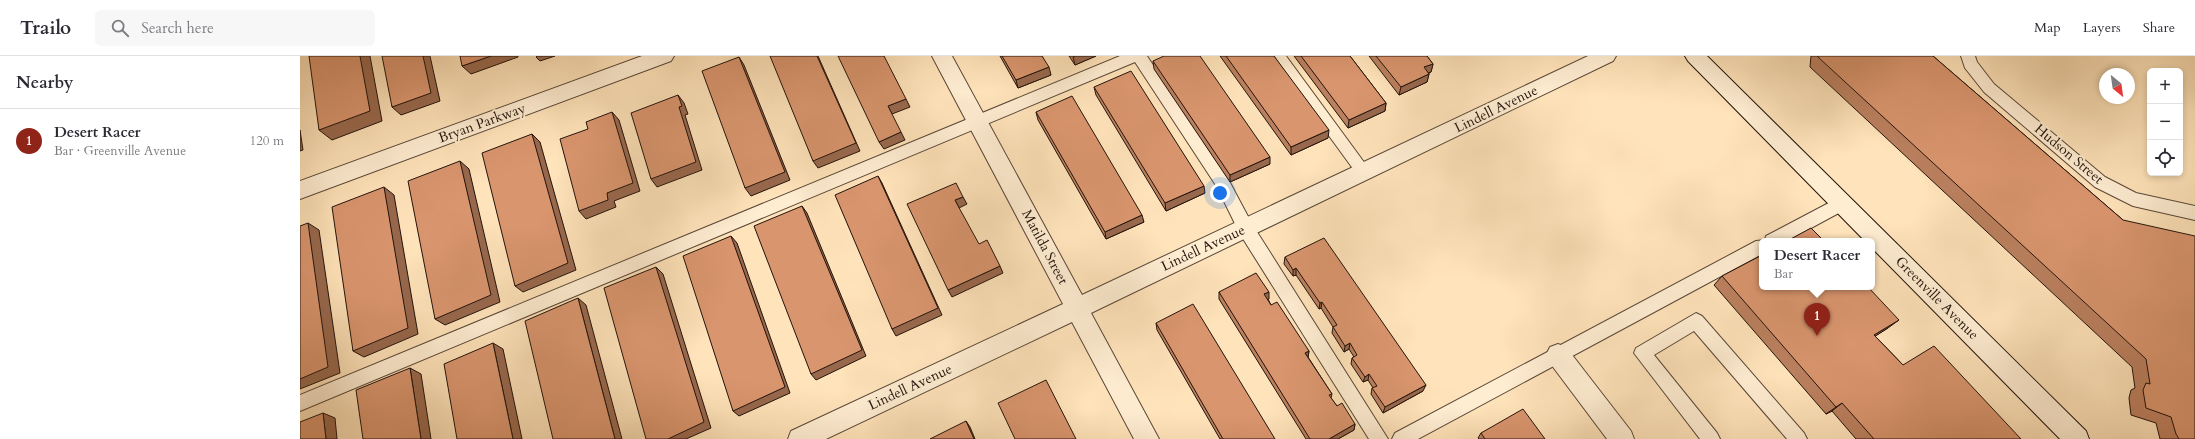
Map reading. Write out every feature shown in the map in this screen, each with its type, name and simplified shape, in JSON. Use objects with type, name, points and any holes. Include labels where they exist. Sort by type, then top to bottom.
[{"type":"street","name":"Bryan Parkway","points":[[300,190],[664,56]]},
{"type":"street","name":"Matilda Street","points":[[942,56],[1147,439]]},
{"type":"street","name":"Lindell Avenue","points":[[800,439],[1077,307],[1364,173],[1604,56]]},
{"type":"street","name":"Greenville Avenue","points":[[1695,56],[2077,439]]},
{"type":"street","points":[[1558,355],[1622,439]]},
{"type":"lane","points":[[300,403],[1134,56]]},
{"type":"lane","points":[[1139,56],[1222,182],[1246,229],[1379,439]]},
{"type":"lane","points":[[1278,56],[1364,173]]},
{"type":"lane","name":"Hudson Street","points":[[1968,56],[1970,64],[1989,88],[2100,182],[2133,200],[2195,213]]},
{"type":"lane","points":[[1778,238],[1842,203]]},
{"type":"lane","points":[[1401,439],[1759,248]]},
{"type":"lane","points":[[1711,439],[1642,353],[1696,321],[1798,439]]},
{"type":"building","points":[[309,56],[360,56],[370,111],[319,130]]},
{"type":"building","points":[[382,56],[423,56],[431,93],[392,107]]},
{"type":"building","points":[[460,56],[491,56],[462,66]]},
{"type":"building","points":[[770,56],[817,56],[856,143],[813,161]]},
{"type":"building","points":[[838,56],[884,56],[906,99],[888,106],[901,132],[879,142]]},
{"type":"building","points":[[1002,56],[1042,56],[1049,67],[1016,80]]},
{"type":"building","points":[[1164,56],[1200,56],[1270,157],[1230,175],[1153,61]]},
{"type":"building","points":[[1226,56],[1274,56],[1329,130],[1291,147]]},
{"type":"building","points":[[1301,56],[1350,56],[1386,103],[1349,120]]},
{"type":"building","points":[[1376,56],[1427,56],[1433,64],[1424,67],[1429,74],[1401,87]]},
{"type":"building","points":[[1818,56],[1933,56],[2123,220],[2195,236],[2195,439],[2179,439],[2171,417],[2146,408],[2143,390],[2146,383],[2150,384],[2146,359]]},
{"type":"building","points":[[739,57],[785,172],[745,188],[702,71]]},
{"type":"building","points":[[1131,71],[1204,186],[1165,203],[1094,87]]},
{"type":"building","points":[[678,95],[682,106],[679,107],[696,162],[651,179],[631,113]]},
{"type":"building","points":[[1072,96],[1142,215],[1105,232],[1036,112]]},
{"type":"building","points":[[612,112],[633,183],[607,193],[608,200],[579,211],[560,139],[588,129],[586,122]]},
{"type":"building","points":[[532,134],[568,263],[515,286],[482,153]]},
{"type":"building","points":[[460,161],[491,295],[435,319],[408,181]]},
{"type":"building","points":[[878,176],[938,308],[892,329],[835,195]]},
{"type":"building","points":[[956,183],[963,197],[955,200],[957,204],[979,244],[987,240],[1000,266],[948,290],[907,204]]},
{"type":"building","points":[[384,187],[408,328],[353,351],[332,207]]},
{"type":"building","points":[[802,206],[862,350],[811,374],[754,226]]},
{"type":"building","points":[[308,223],[328,367],[300,379],[300,226]]},
{"type":"building","points":[[1811,228],[1821,238],[1793,238]]},
{"type":"building","points":[[731,236],[785,387],[733,411],[683,256]]},
{"type":"building","points":[[1324,238],[1426,385],[1385,407],[1372,388],[1377,386],[1369,374],[1365,377],[1352,358],[1357,355],[1350,343],[1345,346],[1333,327],[1337,325],[1322,302],[1320,303],[1296,268],[1293,270],[1285,257]]},
{"type":"building","points":[[1759,257],[1759,290],[1871,290],[1899,320],[1874,335],[1903,365],[1934,346],[2021,439],[1874,439],[1842,403],[1836,407],[1722,276]]},
{"type":"building","points":[[656,267],[704,422],[668,439],[646,439],[604,288]]},
{"type":"building","points":[[1256,273],[1269,292],[1264,294],[1271,305],[1277,302],[1309,351],[1305,353],[1332,394],[1329,395],[1337,406],[1342,403],[1355,424],[1329,439],[1310,439],[1219,292]]},
{"type":"building","points":[[578,298],[615,439],[553,439],[525,321]]},
{"type":"building","points":[[1193,304],[1275,439],[1223,439],[1156,323]]},
{"type":"building","points":[[493,343],[513,439],[457,439],[444,364]]},
{"type":"building","points":[[410,368],[421,439],[363,439],[356,390]]},
{"type":"building","points":[[1046,380],[1076,439],[1015,439],[998,403]]},
{"type":"building","points":[[1523,409],[1545,439],[1485,439],[1481,433]]},
{"type":"building","points":[[323,413],[326,439],[300,439],[300,422]]},
{"type":"building","points":[[966,421],[974,439],[930,439]]},
{"type":"place","name":"Desert Racer","points":[[1817,336]]}]
